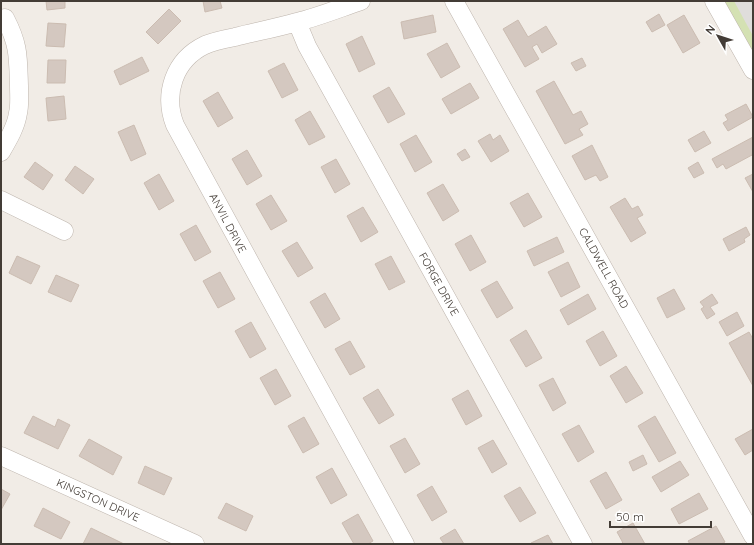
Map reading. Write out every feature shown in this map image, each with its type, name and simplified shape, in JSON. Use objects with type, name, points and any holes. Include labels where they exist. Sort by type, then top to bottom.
[{"type":"street","name":"ANVIL DRIVE","points":[[361,1],[297,22],[212,42],[200,48],[185,61],[175,76],[169,100],[171,114],[175,125],[406,544]]},
{"type":"street","name":"CALDWELL ROAD","points":[[454,1],[753,536]]},
{"type":"street","points":[[714,1],[753,70]]},
{"type":"street","points":[[1,152],[15,123],[19,104],[18,54],[14,34],[5,18]]},
{"type":"street","name":"FORGE DRIVE","points":[[297,22],[307,46],[583,544]]},
{"type":"street","points":[[1,200],[64,231]]},
{"type":"street","name":"KINGSTON DRIVE","points":[[1,456],[194,544]]},
{"type":"green space","points":[[724,1],[753,1],[753,53]]},
{"type":"shaded area","points":[[734,1],[753,1],[753,36]]},
{"type":"building","points":[[46,1],[65,1],[65,8],[47,10]]},
{"type":"building","points":[[203,1],[220,1],[222,8],[205,12]]},
{"type":"building","points":[[169,9],[181,21],[158,44],[146,32]]},
{"type":"building","points":[[659,14],[665,25],[652,32],[646,22]]},
{"type":"building","points":[[433,15],[436,32],[404,39],[401,22]]},
{"type":"building","points":[[684,15],[700,43],[683,53],[667,25]]},
{"type":"building","points":[[518,20],[528,37],[546,26],[557,44],[542,53],[537,44],[532,47],[539,59],[525,67],[503,29]]},
{"type":"building","points":[[48,23],[66,24],[64,47],[46,46]]},
{"type":"building","points":[[362,36],[375,64],[359,72],[346,44]]},
{"type":"building","points":[[447,43],[460,67],[441,78],[427,54]]},
{"type":"building","points":[[142,57],[149,71],[120,85],[114,71]]},
{"type":"building","points":[[582,58],[586,66],[576,71],[571,63]]},
{"type":"building","points":[[48,60],[66,60],[65,83],[47,83]]},
{"type":"building","points":[[284,63],[298,90],[282,98],[268,71]]},
{"type":"building","points":[[554,81],[573,115],[581,111],[588,124],[579,129],[583,135],[565,144],[536,91]]},
{"type":"building","points":[[470,83],[479,98],[451,114],[442,99]]},
{"type":"building","points":[[389,87],[405,114],[388,123],[373,96]]},
{"type":"building","points":[[218,92],[233,118],[218,127],[203,101]]},
{"type":"building","points":[[64,96],[66,119],[48,121],[46,98]]},
{"type":"building","points":[[746,104],[753,117],[728,131],[723,123],[728,120],[725,115]]},
{"type":"building","points":[[310,111],[325,137],[309,145],[295,120]]},
{"type":"building","points":[[134,125],[146,154],[131,161],[118,132]]},
{"type":"building","points":[[704,131],[711,143],[695,152],[688,140]]},
{"type":"building","points":[[490,134],[493,140],[500,135],[509,151],[491,162],[478,141]]},
{"type":"building","points":[[416,135],[432,162],[415,172],[400,144]]},
{"type":"building","points":[[753,137],[753,157],[752,155],[726,169],[723,164],[717,168],[712,159]]},
{"type":"building","points":[[592,145],[608,177],[600,181],[596,175],[585,180],[572,156]]},
{"type":"building","points":[[465,149],[470,157],[462,161],[457,154]]},
{"type":"building","points":[[247,150],[262,176],[247,185],[232,159]]},
{"type":"building","points":[[336,159],[350,184],[335,193],[321,167]]},
{"type":"building","points":[[35,162],[53,175],[43,190],[24,177]]},
{"type":"building","points":[[698,162],[704,173],[694,178],[688,168]]},
{"type":"building","points":[[75,166],[94,179],[83,194],[65,180]]},
{"type":"building","points":[[159,174],[174,201],[159,210],[144,183]]},
{"type":"building","points":[[753,174],[753,192],[745,178]]},
{"type":"building","points":[[443,184],[459,211],[443,221],[427,193]]},
{"type":"building","points":[[528,193],[542,217],[524,227],[510,203]]},
{"type":"building","points":[[271,195],[287,221],[271,230],[256,204]]},
{"type":"building","points":[[625,198],[632,209],[638,206],[643,215],[637,218],[646,233],[631,242],[610,207]]},
{"type":"building","points":[[363,207],[378,232],[361,242],[347,216]]},
{"type":"building","points":[[196,225],[211,252],[195,261],[180,234]]},
{"type":"building","points":[[746,227],[750,235],[744,239],[745,242],[729,251],[723,239]]},
{"type":"building","points":[[471,235],[486,262],[470,271],[455,244]]},
{"type":"building","points":[[557,237],[564,252],[534,266],[527,251]]},
{"type":"building","points":[[297,242],[313,268],[298,277],[282,251]]},
{"type":"building","points":[[17,256],[40,266],[31,284],[9,273]]},
{"type":"building","points":[[391,256],[405,282],[389,290],[375,264]]},
{"type":"building","points":[[568,262],[580,287],[561,297],[548,272]]},
{"type":"building","points":[[220,272],[235,299],[218,308],[203,281]]},
{"type":"building","points":[[56,275],[79,285],[71,302],[48,292]]},
{"type":"building","points":[[497,281],[513,308],[497,318],[481,290]]},
{"type":"building","points":[[674,289],[685,309],[667,318],[657,298]]},
{"type":"building","points":[[325,293],[340,319],[325,328],[310,302]]},
{"type":"building","points":[[588,294],[596,309],[568,325],[560,310]]},
{"type":"building","points":[[712,294],[718,303],[710,307],[715,314],[707,319],[701,309],[704,307],[700,302]]},
{"type":"building","points":[[737,312],[744,326],[727,336],[719,322]]},
{"type":"building","points":[[251,322],[266,349],[250,358],[235,331]]},
{"type":"building","points":[[526,330],[542,358],[526,367],[510,340]]},
{"type":"building","points":[[603,331],[617,356],[600,366],[586,341]]},
{"type":"building","points":[[749,332],[753,339],[753,386],[729,343]]},
{"type":"building","points":[[350,341],[365,367],[350,375],[335,349]]},
{"type":"building","points":[[626,366],[643,393],[626,403],[610,376]]},
{"type":"building","points":[[276,369],[291,396],[275,405],[260,378]]},
{"type":"building","points":[[553,378],[566,403],[553,411],[539,385]]},
{"type":"building","points":[[378,389],[394,415],[379,424],[363,398]]},
{"type":"building","points":[[468,390],[482,416],[466,425],[452,399]]},
{"type":"building","points":[[33,416],[55,427],[58,419],[70,425],[58,449],[24,433]]},
{"type":"building","points":[[655,416],[676,453],[659,462],[638,426]]},
{"type":"building","points":[[304,417],[319,444],[303,453],[288,426]]},
{"type":"building","points":[[579,425],[594,452],[578,462],[562,434]]},
{"type":"building","points":[[753,429],[753,450],[745,455],[735,439]]},
{"type":"building","points":[[405,438],[420,464],[405,473],[390,446]]},
{"type":"building","points":[[89,439],[122,457],[113,475],[79,456]]},
{"type":"building","points":[[493,440],[507,464],[492,473],[478,448]]},
{"type":"building","points":[[643,455],[647,464],[633,471],[629,462]]},
{"type":"building","points":[[680,461],[689,475],[661,492],[652,477]]},
{"type":"building","points":[[145,466],[172,478],[164,495],[138,483]]},
{"type":"building","points":[[332,468],[347,495],[331,504],[316,477]]},
{"type":"building","points":[[606,472],[622,500],[606,509],[590,481]]},
{"type":"building","points":[[432,486],[447,512],[432,521],[417,495]]},
{"type":"building","points":[[520,487],[536,513],[520,522],[504,496]]},
{"type":"building","points":[[1,489],[10,494],[1,510]]},
{"type":"building","points":[[699,493],[708,509],[679,524],[671,509]]},
{"type":"building","points":[[226,503],[253,516],[246,531],[218,518]]},
{"type":"building","points":[[43,508],[70,522],[61,539],[34,526]]},
{"type":"building","points":[[358,514],[373,541],[368,544],[354,544],[342,523]]},
{"type":"building","points":[[633,523],[645,544],[623,544],[617,532]]},
{"type":"building","points":[[716,526],[725,542],[721,544],[690,544],[688,541]]},
{"type":"building","points":[[91,528],[124,544],[83,544]]},
{"type":"building","points":[[455,529],[464,544],[444,544],[440,538]]},
{"type":"building","points":[[548,535],[553,544],[531,543]]}]
